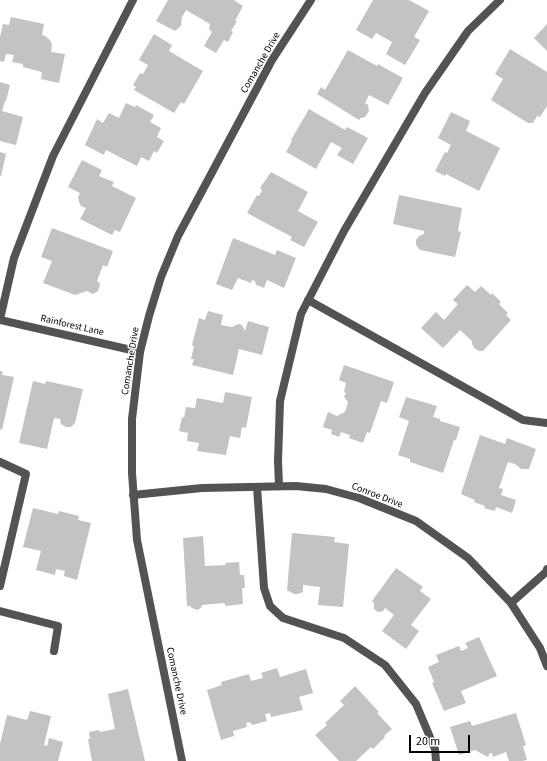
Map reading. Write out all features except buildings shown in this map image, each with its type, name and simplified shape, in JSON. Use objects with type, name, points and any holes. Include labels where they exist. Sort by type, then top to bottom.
[{"type":"street","points":[[0,319],[14,258],[53,156],[133,0]]},
{"type":"street","name":"Comanche Drive","points":[[182,761],[136,540],[132,473],[132,419],[140,352],[161,277],[178,236],[272,60],[311,0]]},
{"type":"street","points":[[279,486],[278,461],[280,401],[301,314],[344,231],[425,93],[468,31],[500,0]]},
{"type":"street","points":[[308,300],[523,420],[547,423]]},
{"type":"street","name":"Rainforest Lane","points":[[0,319],[140,352]]},
{"type":"street","points":[[0,462],[26,474],[0,586]]},
{"type":"street","name":"Conroe Drive","points":[[134,495],[202,488],[296,486],[326,489],[359,498],[416,522],[468,558],[511,603],[540,648],[547,666]]},
{"type":"street","points":[[257,487],[264,588],[270,606],[283,618],[344,638],[384,665],[416,704],[435,749],[436,761]]},
{"type":"street","points":[[511,603],[546,572],[547,569]]},
{"type":"street","points":[[0,611],[58,626],[54,651]]}]
